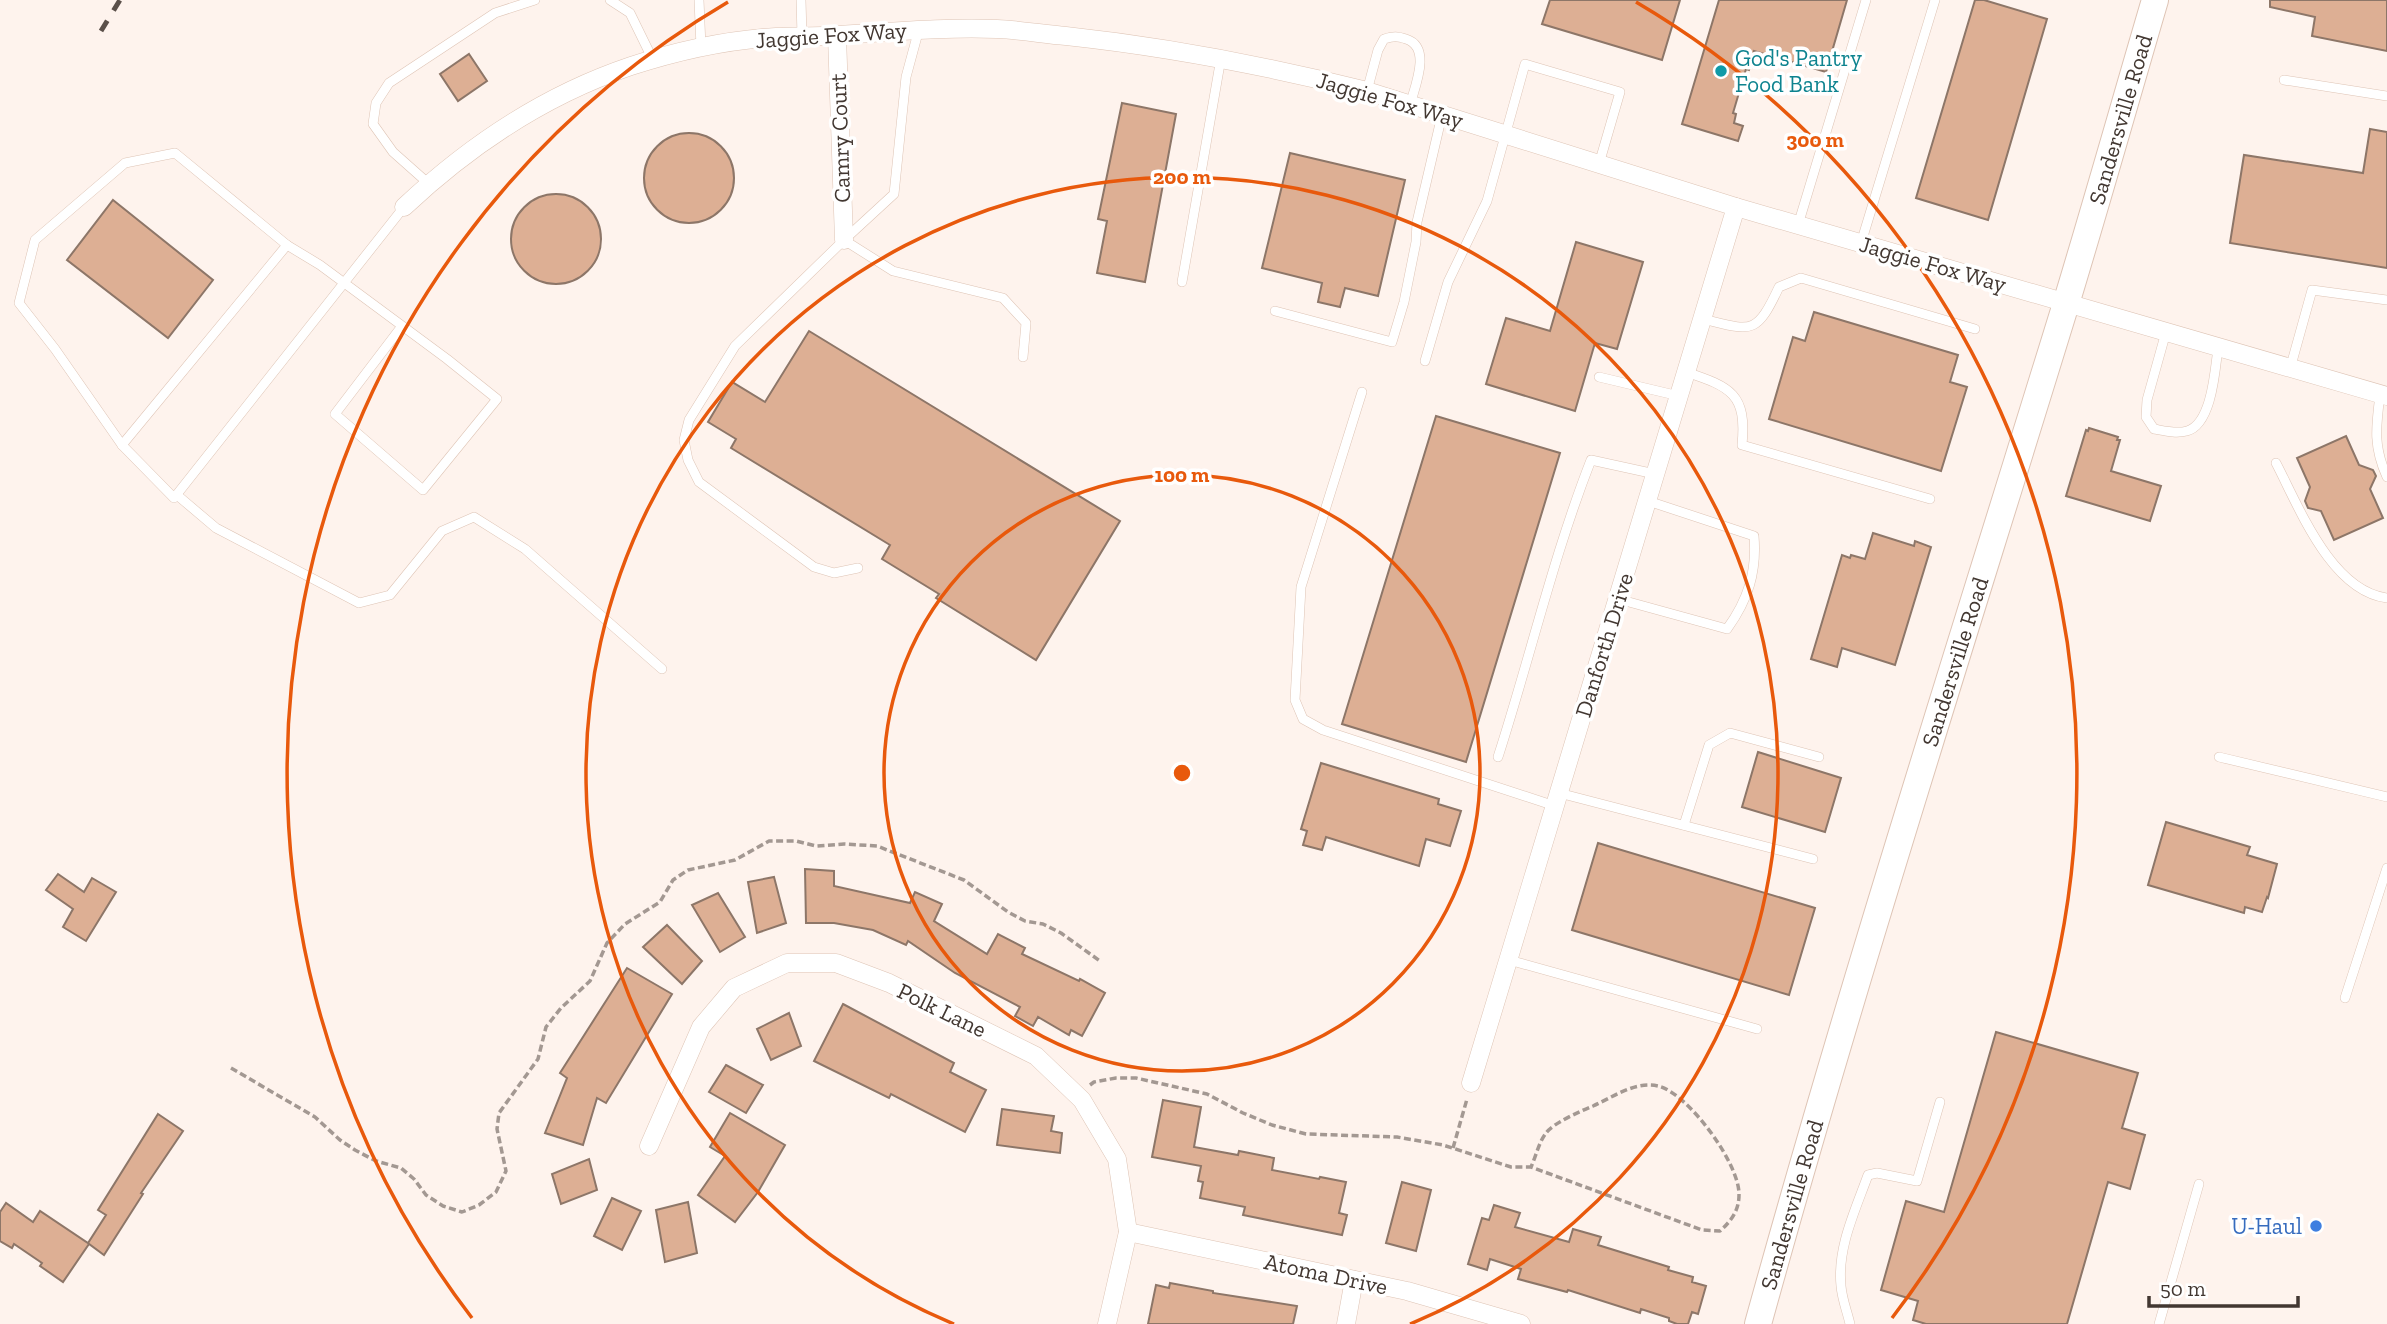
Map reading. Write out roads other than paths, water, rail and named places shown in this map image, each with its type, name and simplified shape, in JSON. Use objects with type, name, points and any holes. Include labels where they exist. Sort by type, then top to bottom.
[{"type":"street","name":"Sandersville Road","points":[[1758,1324],[1875,920],[2066,303],[2155,0]]},
{"type":"street","name":"Jaggie Fox Way","points":[[404,207],[471,150],[508,125],[589,82],[653,60],[701,48],[774,37],[837,36],[919,29],[998,29],[1129,43],[1221,58],[1367,91],[1737,207],[2384,395]]},
{"type":"street","name":"Camry Court","points":[[837,36],[844,240]]},
{"type":"street","name":"Danforth Drive","points":[[1471,1083],[1737,207]]},
{"type":"street","name":"Polk Lane","points":[[649,1146],[701,1027],[734,988],[787,963],[836,963],[889,983],[1036,1056],[1082,1100],[1117,1159],[1128,1232],[1107,1324]]},
{"type":"street","name":"Atoma Drive","points":[[1128,1232],[1407,1291],[1521,1324]]},
{"type":"street","points":[[1346,1324],[1354,1280]]},
{"type":"lane","points":[[429,184],[393,152],[373,124],[376,103],[389,83],[495,13],[536,0]]},
{"type":"lane","points":[[610,0],[630,12],[653,60]]},
{"type":"lane","points":[[699,0],[701,48]]},
{"type":"lane","points":[[801,0],[803,36]]},
{"type":"lane","points":[[1798,225],[1866,0]]},
{"type":"lane","points":[[1861,243],[1935,0]]},
{"type":"lane","points":[[858,568],[834,573],[814,567],[762,529],[699,482],[688,460],[684,440],[689,420],[735,346],[894,194],[906,77],[919,29]]},
{"type":"lane","points":[[1367,91],[1378,50],[1384,39],[1395,36],[1413,41],[1419,49],[1420,62],[1410,105]]},
{"type":"lane","points":[[1182,282],[1221,58]]},
{"type":"lane","points":[[1425,361],[1448,282],[1487,201],[1525,64],[1620,92],[1598,164]]},
{"type":"lane","points":[[2284,80],[2387,96]]},
{"type":"lane","points":[[1275,311],[1392,342],[1404,302],[1416,242],[1417,222],[1442,115]]},
{"type":"lane","points":[[402,326],[335,414],[423,490],[496,399],[447,359],[402,326],[344,284],[320,265],[288,245],[175,153],[125,163],[35,240],[19,303],[55,349],[122,445],[174,498],[344,284],[404,207]]},
{"type":"lane","points":[[844,240],[893,271],[1003,298],[1026,323],[1023,357]]},
{"type":"lane","points":[[122,445],[288,245]]},
{"type":"lane","points":[[1703,319],[1743,329],[1757,323],[1767,313],[1779,287],[1801,278],[1975,329]]},
{"type":"lane","points":[[2290,369],[2312,290],[2387,300]]},
{"type":"lane","points":[[2166,332],[2147,400],[2146,417],[2154,429],[2173,433],[2188,431],[2200,424],[2212,391],[2218,348]]},
{"type":"lane","points":[[1686,372],[1722,384],[1735,398],[1744,420],[1742,445],[1930,499]]},
{"type":"lane","points":[[1599,377],[1679,397]]},
{"type":"lane","points":[[1362,392],[1301,587],[1295,700],[1303,719],[1324,730],[1557,799],[1684,825],[1813,859]]},
{"type":"lane","points":[[2384,395],[2375,433],[2377,452],[2387,477]]},
{"type":"lane","points":[[1498,757],[1539,625],[1564,530],[1591,460],[1656,474]]},
{"type":"lane","points":[[2276,463],[2311,530],[2346,578],[2368,593],[2387,598]]},
{"type":"lane","points":[[177,495],[216,528],[359,603],[390,594],[442,531],[474,517],[525,549],[662,668]]},
{"type":"lane","points":[[1618,599],[1727,629],[1742,608],[1753,573],[1756,562],[1754,536],[1647,501]]},
{"type":"lane","points":[[1684,825],[1709,745],[1730,733],[1819,757]]},
{"type":"lane","points":[[2219,757],[2387,797]]},
{"type":"lane","points":[[2345,998],[2387,868]]},
{"type":"lane","points":[[1509,960],[1757,1029]]},
{"type":"lane","points":[[1850,1324],[1841,1289],[1840,1268],[1845,1238],[1868,1175],[1877,1173],[1917,1181],[1940,1102]]},
{"type":"lane","points":[[2159,1324],[2199,1184]]},
{"type":"railway","points":[[101,31],[120,0]]},
{"type":"place","name":"God's Pantry Food Bank","points":[[1721,71]]},
{"type":"place","name":"U-Haul","points":[[2316,1226]]}]
